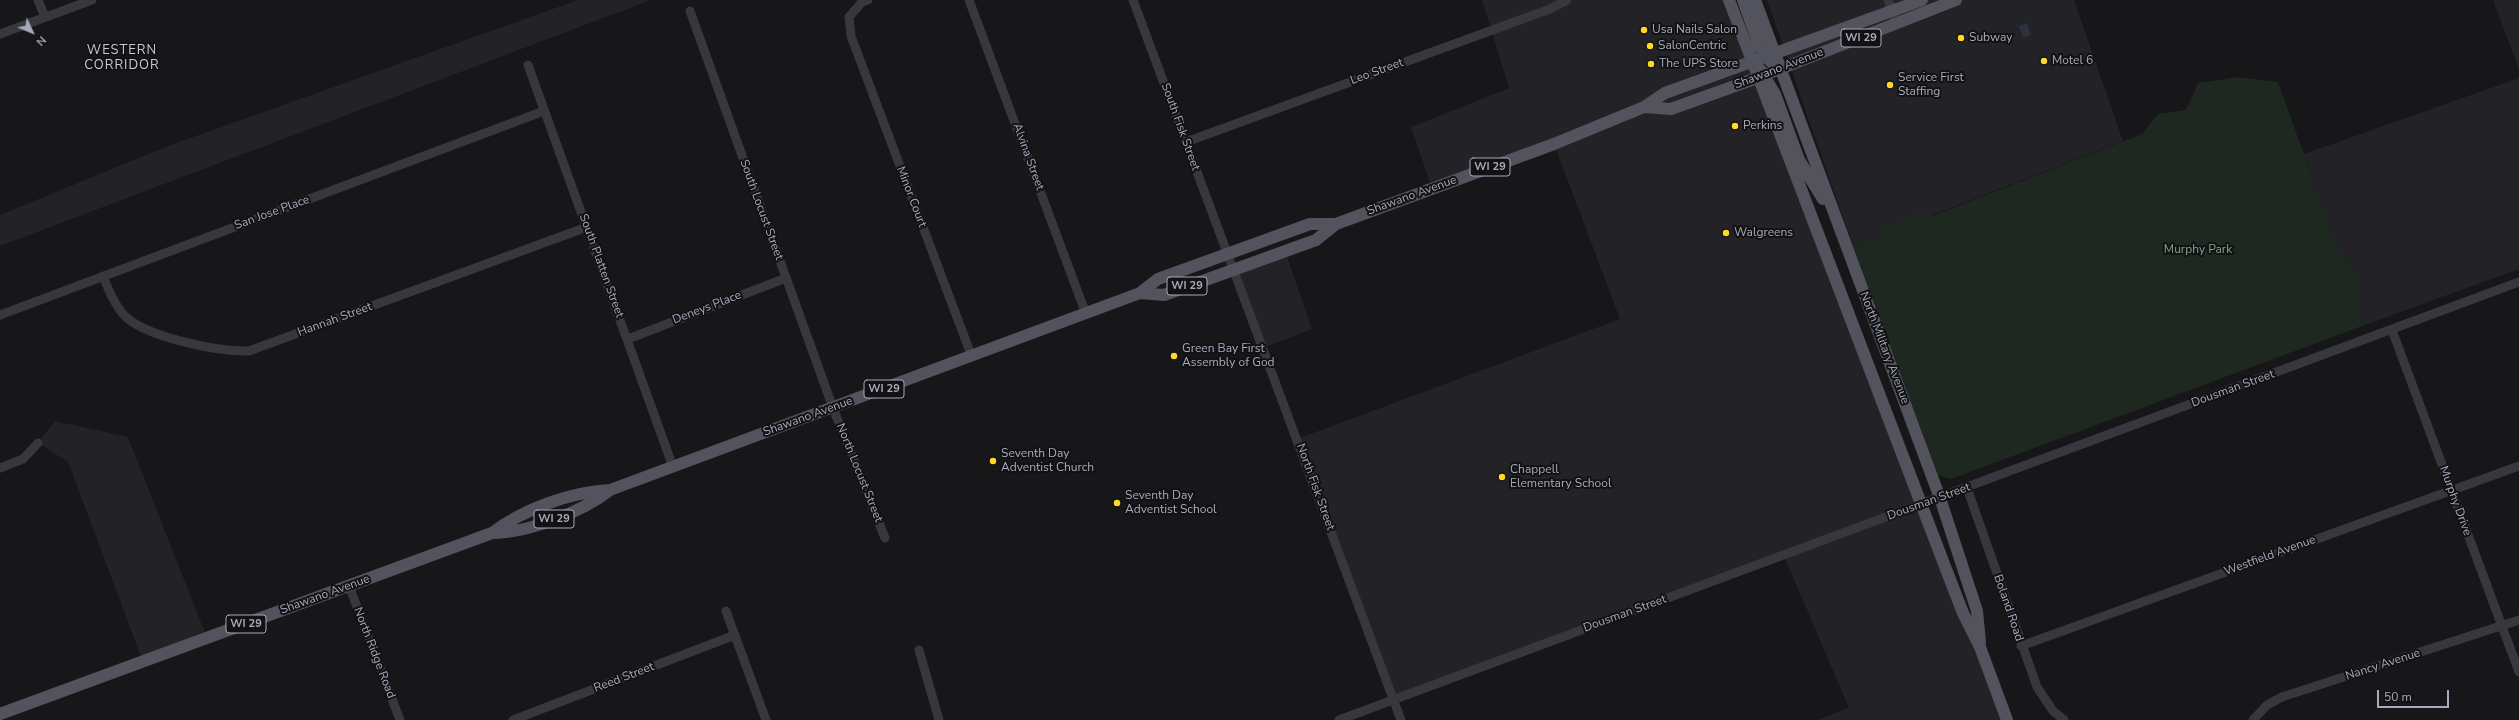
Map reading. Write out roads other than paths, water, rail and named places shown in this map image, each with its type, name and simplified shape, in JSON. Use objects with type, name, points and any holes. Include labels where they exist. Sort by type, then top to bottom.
[{"type":"main road","name":"North Military Avenue","points":[[1729,0],[1751,62],[1761,77],[1921,505],[1963,613],[1980,647],[2007,720]]},
{"type":"main road","points":[[1743,0],[1757,42],[1770,55]]},
{"type":"main road","points":[[1755,0],[1770,55]]},
{"type":"main road","name":"Shawano Avenue","points":[[1140,293],[1164,295],[1316,240],[1336,224],[1554,144],[1644,107],[1665,93],[1770,55],[1890,5],[1922,0]]},
{"type":"main road","name":"Shawano Avenue","points":[[1644,107],[1672,109],[1761,77],[1956,0]]},
{"type":"main road","name":"North Military Avenue","points":[[1770,55],[1780,69],[1940,498],[1977,611],[1980,647]]},
{"type":"main road","points":[[1761,77],[1779,105],[1799,160],[1836,220]]},
{"type":"main road","name":"Shawano Avenue","points":[[0,714],[492,533],[507,522],[555,502],[590,491],[610,490],[972,357],[1140,293],[1158,279],[1310,224],[1336,224]]},
{"type":"street","points":[[38,0],[45,18]]},
{"type":"street","points":[[0,34],[92,0]]},
{"type":"street","name":"Minor Court","points":[[868,0],[862,2],[849,17],[851,36],[972,357]]},
{"type":"street","name":"Alvina Street","points":[[969,0],[1086,314]]},
{"type":"street","name":"South Fisk Street","points":[[1133,0],[1228,254]]},
{"type":"street","name":"Leo Street","points":[[1186,142],[1550,9],[1567,0]]},
{"type":"street","points":[[1890,5],[1897,24]]},
{"type":"street","name":"South Locust Street","points":[[690,11],[833,408]]},
{"type":"street","name":"South Platten Street","points":[[528,65],[673,467]]},
{"type":"street","name":"San Jose Place","points":[[0,315],[544,111]]},
{"type":"street","name":"Hannah Street","points":[[103,276],[108,288],[127,318],[154,334],[229,352],[249,351],[587,227]]},
{"type":"street","name":"North Fisk Street","points":[[1228,254],[1401,720]]},
{"type":"street","name":"Deneys Place","points":[[628,339],[786,278]]},
{"type":"street","name":"Dousman Street","points":[[1339,720],[2519,282]]},
{"type":"street","name":"Murphy Drive","points":[[2392,330],[2519,672]]},
{"type":"street","name":"North Locust Street","points":[[833,408],[885,538]]},
{"type":"street","points":[[0,468],[23,459],[38,443]]},
{"type":"street","name":"Westfield Avenue","points":[[2021,646],[2519,466]]},
{"type":"street","name":"Boland Road","points":[[1967,488],[2021,646],[2037,688],[2053,711],[2064,720]]},
{"type":"street","name":"North Ridge Road","points":[[349,586],[400,720]]},
{"type":"street","points":[[726,611],[766,720]]},
{"type":"street","name":"Nancy Avenue","points":[[2253,720],[2267,705],[2282,697],[2502,627],[2519,620]]},
{"type":"street","name":"Reed Street","points":[[513,720],[735,635]]},
{"type":"street","points":[[919,650],[939,720]]},
{"type":"water","points":[[2027,23],[2031,35],[2023,38],[2019,26]]},
{"type":"place","name":"Usa Nails Salon","points":[[1644,30]]},
{"type":"place","name":"Subway","points":[[1961,38]]},
{"type":"place","name":"SalonCentric","points":[[1650,46]]},
{"type":"place","name":"Motel 6","points":[[2044,61]]},
{"type":"place","name":"The UPS Store","points":[[1651,64]]},
{"type":"place","name":"Service First Staffing","points":[[1890,85]]},
{"type":"place","name":"Perkins","points":[[1735,126]]},
{"type":"place","name":"Walgreens","points":[[1726,233]]},
{"type":"place","name":"Green Bay First Assembly of God","points":[[1174,356]]},
{"type":"place","name":"Seventh Day Adventist Church","points":[[993,461]]},
{"type":"place","name":"Chappell Elementary School","points":[[1502,477]]},
{"type":"place","name":"Seventh Day Adventist School","points":[[1117,503]]},
{"type":"district","name":"WESTERN CORRIDOR","points":[[122,58]]},
{"type":"park label","name":"Murphy Park","points":[[2198,250]]}]
